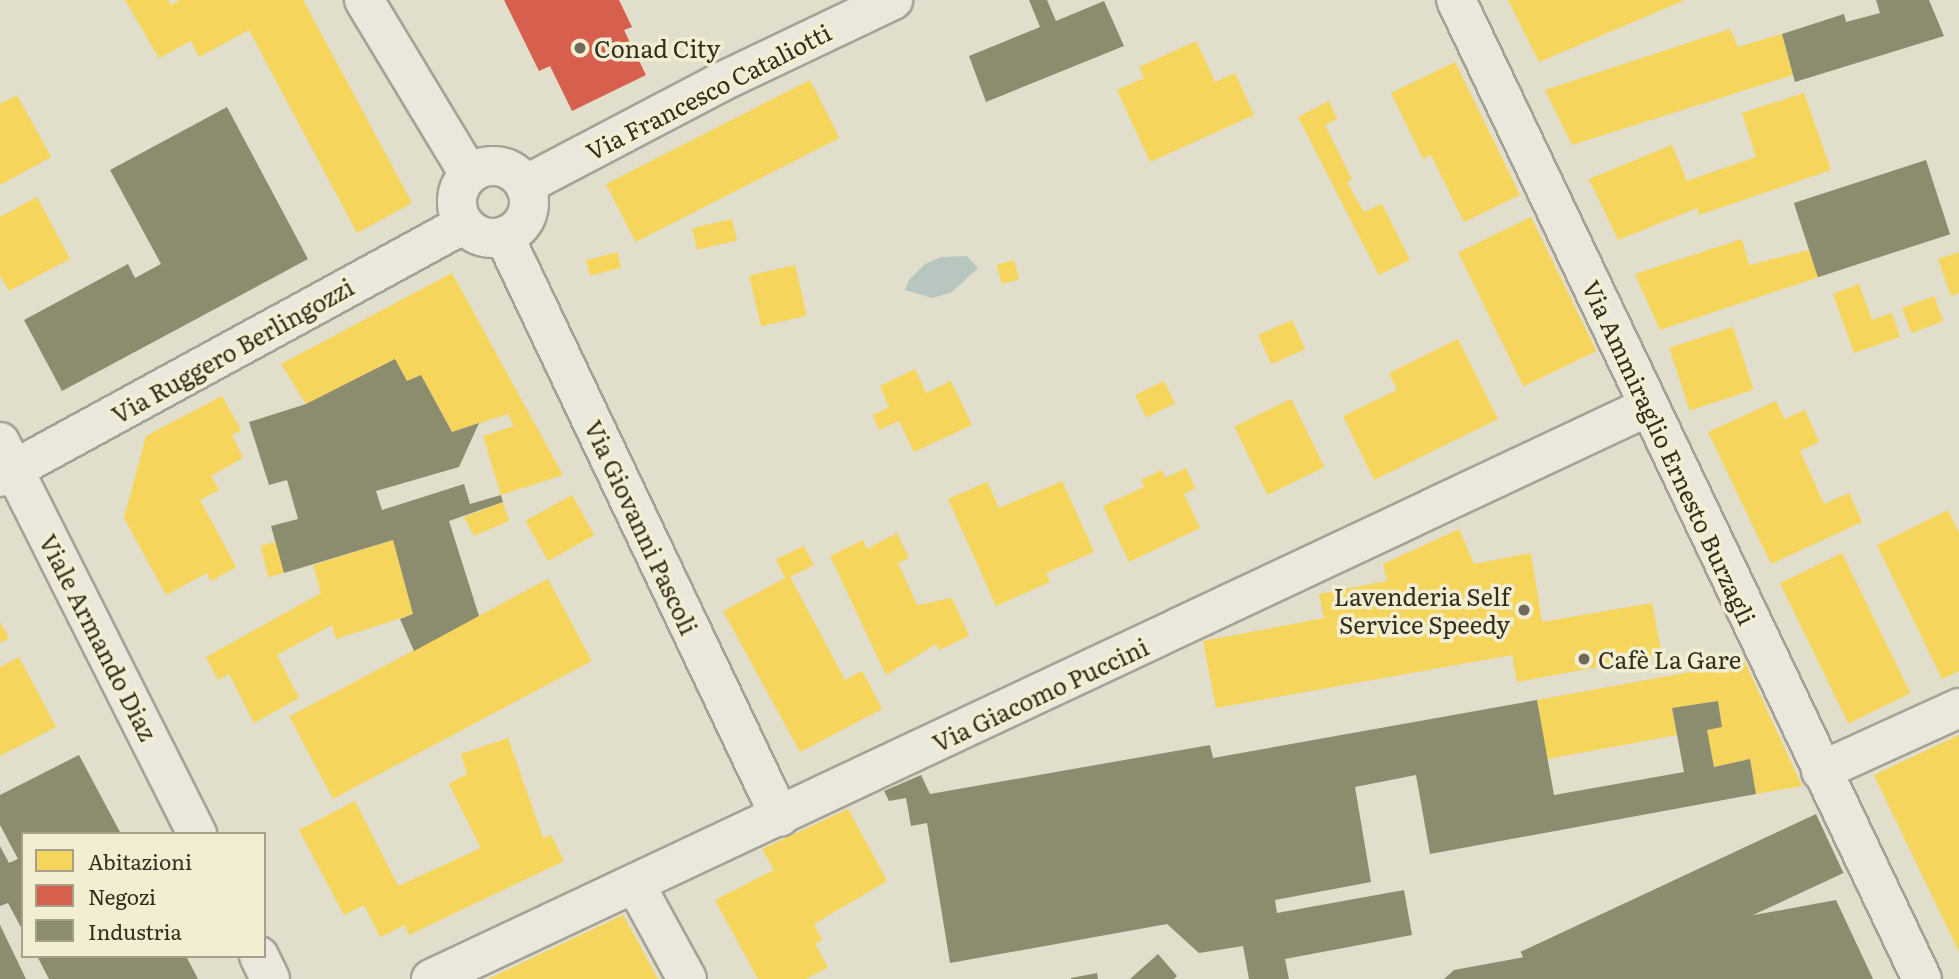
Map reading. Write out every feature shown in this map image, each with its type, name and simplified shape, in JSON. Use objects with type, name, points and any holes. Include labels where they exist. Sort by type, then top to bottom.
[{"type":"street","points":[[364,0],[469,174]]},
{"type":"street","name":"Via Francesco Cataliotti","points":[[525,184],[719,83],[893,0]]},
{"type":"street","name":"Via Ammiraglio Ernesto Burzagli","points":[[1456,0],[1647,407],[1922,979]]},
{"type":"street","points":[[499,166],[525,184],[527,215],[504,236],[482,237],[464,224],[457,192],[469,174],[499,166]]},
{"type":"street","name":"Via Ruggero Berlingozzi","points":[[5,462],[464,224]]},
{"type":"street","name":"Via Giovanni Pascoli","points":[[504,236],[780,817]]},
{"type":"street","name":"Via Giacomo Puccini","points":[[431,979],[1647,407]]},
{"type":"street","name":"Viale Armando Diaz","points":[[5,462],[196,832]]},
{"type":"street","points":[[1821,771],[1959,708]]},
{"type":"street","points":[[635,884],[687,979]]},
{"type":"street","points":[[259,958],[270,979]]},
{"type":"shaded area","points":[[967,256],[978,268],[952,292],[933,298],[905,290],[909,280],[925,264],[941,257]]},
{"type":"building: Abitazioni","points":[[125,0],[168,0],[171,5],[180,0],[303,0],[412,203],[357,233],[249,30],[199,57],[191,41],[159,58]]},
{"type":"building: Abitazioni","points":[[1508,0],[1685,0],[1539,62]]},
{"type":"building: Abitazioni","points":[[1730,29],[1738,47],[1782,34],[1793,75],[1572,145],[1545,90]]},
{"type":"building: Abitazioni","points":[[1196,41],[1215,82],[1235,73],[1254,115],[1150,162],[1117,90],[1144,78],[1139,67]]},
{"type":"building: Abitazioni","points":[[1455,62],[1520,195],[1464,222],[1431,155],[1423,159],[1391,93]]},
{"type":"building: Abitazioni","points":[[810,80],[840,138],[635,242],[606,184]]},
{"type":"building: Abitazioni","points":[[1804,93],[1831,170],[1699,215],[1697,208],[1618,240],[1589,179],[1672,145],[1687,181],[1756,157],[1742,113]]},
{"type":"building: Abitazioni","points":[[17,95],[51,157],[0,185],[0,104]]},
{"type":"building: Abitazioni","points":[[1329,101],[1337,119],[1325,125],[1352,180],[1347,182],[1364,212],[1382,204],[1410,260],[1379,275],[1298,117]]},
{"type":"building: Abitazioni","points":[[37,197],[70,259],[9,291],[0,275],[0,217]]},
{"type":"building: Abitazioni","points":[[1531,217],[1596,351],[1524,386],[1458,253]]},
{"type":"building: Abitazioni","points":[[732,219],[737,240],[697,250],[692,228]]},
{"type":"building: Abitazioni","points":[[1742,239],[1749,265],[1809,250],[1819,277],[1660,330],[1635,274]]},
{"type":"building: Abitazioni","points":[[617,252],[621,267],[590,276],[586,260]]},
{"type":"building: Abitazioni","points":[[1959,252],[1959,293],[1951,296],[1938,259]]},
{"type":"building: Abitazioni","points":[[1014,260],[1019,279],[1002,284],[997,265]]},
{"type":"building: Abitazioni","points":[[795,265],[807,316],[761,326],[749,276]]},
{"type":"building: Abitazioni","points":[[452,273],[563,475],[501,495],[483,436],[514,426],[508,414],[452,432],[421,375],[407,381],[395,359],[306,404],[281,364]]},
{"type":"building: Abitazioni","points":[[1859,284],[1872,320],[1892,313],[1900,337],[1854,353],[1833,294]]},
{"type":"building: Abitazioni","points":[[1934,296],[1943,321],[1911,333],[1902,308]]},
{"type":"building: Abitazioni","points":[[1292,320],[1305,349],[1271,364],[1258,335]]},
{"type":"building: Abitazioni","points":[[1733,327],[1753,390],[1690,410],[1669,348]]},
{"type":"building: Abitazioni","points":[[1458,339],[1498,419],[1374,480],[1343,416],[1397,390],[1389,373]]},
{"type":"building: Abitazioni","points":[[915,369],[926,393],[951,381],[972,425],[914,452],[899,421],[879,430],[873,415],[889,407],[880,386]]},
{"type":"building: Abitazioni","points":[[1164,381],[1175,403],[1146,417],[1135,395]]},
{"type":"building: Abitazioni","points":[[222,396],[241,430],[232,435],[243,458],[211,476],[219,490],[200,500],[236,567],[211,581],[207,573],[166,595],[124,518],[146,436]]},
{"type":"building: Abitazioni","points":[[1291,399],[1324,467],[1268,495],[1234,427]]},
{"type":"building: Abitazioni","points":[[1776,401],[1784,419],[1805,410],[1819,442],[1800,451],[1824,504],[1849,493],[1862,522],[1771,564],[1708,432]]},
{"type":"building: Abitazioni","points":[[1186,468],[1195,488],[1184,494],[1200,528],[1129,562],[1103,506],[1144,487],[1141,480],[1162,470],[1165,478]]},
{"type":"building: Abitazioni","points":[[1062,481],[1094,552],[1046,573],[1050,582],[996,606],[948,499],[987,482],[999,508]]},
{"type":"building: Abitazioni","points":[[572,495],[594,535],[548,561],[526,521]]},
{"type":"building: Abitazioni","points":[[503,502],[509,521],[474,536],[464,517]]},
{"type":"building: Abitazioni","points":[[1948,510],[1959,533],[1959,671],[1942,679],[1877,545]]},
{"type":"building: Abitazioni","points":[[1459,529],[1474,564],[1531,553],[1542,622],[1652,603],[1662,655],[1517,682],[1512,655],[1216,708],[1203,641],[1324,618],[1319,594],[1387,581],[1383,564]]},
{"type":"building: Abitazioni","points":[[897,533],[909,558],[898,563],[917,605],[952,598],[969,636],[939,650],[936,644],[886,675],[830,556],[863,540],[867,549]]},
{"type":"building: Abitazioni","points":[[393,540],[413,614],[336,639],[332,625],[277,655],[299,698],[254,723],[229,674],[218,680],[206,657],[321,593],[313,565]]},
{"type":"building: Abitazioni","points":[[276,542],[284,573],[268,577],[260,546]]},
{"type":"building: Abitazioni","points":[[804,546],[814,565],[790,577],[845,680],[862,671],[882,709],[800,752],[723,611],[785,578],[776,559]]},
{"type":"building: Abitazioni","points":[[1842,553],[1910,693],[1848,723],[1780,583]]},
{"type":"building: Abitazioni","points":[[548,579],[592,661],[333,799],[289,717]]},
{"type":"building: Abitazioni","points":[[0,622],[9,638],[0,643]]},
{"type":"building: Abitazioni","points":[[19,657],[56,727],[0,756],[0,667]]},
{"type":"building: Abitazioni","points":[[1745,662],[1802,786],[1756,794],[1750,759],[1714,767],[1707,730],[1722,727],[1718,701],[1672,708],[1677,735],[1547,759],[1537,700]]},
{"type":"building: Abitazioni","points":[[1959,735],[1959,952],[1874,775]]},
{"type":"building: Abitazioni","points":[[508,738],[543,838],[551,835],[564,861],[409,935],[405,925],[380,937],[364,905],[344,915],[299,830],[355,801],[398,886],[481,848],[449,784],[467,774],[461,754]]},
{"type":"building: Abitazioni","points":[[848,809],[887,881],[814,924],[822,940],[815,944],[828,967],[806,979],[758,979],[715,900],[774,870],[762,849]]},
{"type":"building: Abitazioni","points":[[623,915],[658,979],[488,979]]},
{"type":"building: Negozi","name":"Conad City","points":[[504,0],[619,0],[632,27],[624,30],[646,75],[572,111],[550,66],[539,71]]},
{"type":"building: Industria","points":[[1029,0],[1047,0],[1056,21],[1104,1],[1124,46],[986,102],[969,56],[1040,27]]},
{"type":"building: Industria","points":[[1876,0],[1929,0],[1944,36],[1795,82],[1782,34],[1844,14],[1846,22],[1880,13]]},
{"type":"building: Industria","points":[[227,107],[308,259],[62,391],[24,320],[128,264],[135,278],[161,264],[110,170]]},
{"type":"building: Industria","points":[[1926,160],[1950,234],[1818,277],[1794,203]]},
{"type":"building: Industria","points":[[395,359],[407,381],[421,375],[452,432],[479,423],[459,467],[376,491],[382,510],[464,484],[470,504],[501,495],[503,502],[449,521],[479,616],[414,651],[400,619],[413,614],[393,540],[284,573],[271,526],[298,519],[287,480],[269,485],[249,422],[306,404]]},
{"type":"building: Industria","points":[[1537,700],[1554,795],[1684,772],[1672,708],[1718,701],[1722,727],[1707,730],[1714,767],[1750,759],[1756,794],[1430,854],[1416,775],[1355,787],[1371,882],[1275,900],[1277,913],[1404,890],[1412,935],[1285,959],[1289,979],[1249,979],[1243,946],[1199,953],[1167,924],[950,963],[927,823],[911,826],[906,798],[889,801],[884,791],[921,775],[930,794],[1210,745],[1213,758]]},
{"type":"building: Industria","points":[[79,755],[120,832],[21,832],[21,927],[8,903],[0,906],[0,846],[9,863],[18,859],[0,825],[0,795]]},
{"type":"building: Industria","points":[[1816,814],[1843,873],[1616,979],[1533,979],[1521,952]]},
{"type":"building: Industria","points":[[1836,900],[1873,979],[1444,979],[1454,970]]},
{"type":"building: Industria","points":[[0,925],[26,979],[0,979]]},
{"type":"building: Industria","points":[[1158,954],[1177,976],[1174,979],[1130,979]]},
{"type":"building: Industria","points":[[38,958],[187,958],[198,979],[49,979]]},
{"type":"building: Industria","points":[[1097,973],[1098,979],[1071,979],[1071,978]]},
{"type":"place","name":"Conad City","points":[[580,48]]},
{"type":"place","name":"Lavenderia Self Service Speedy","points":[[1524,610]]},
{"type":"place","name":"Cafè La Gare","points":[[1584,659]]}]
